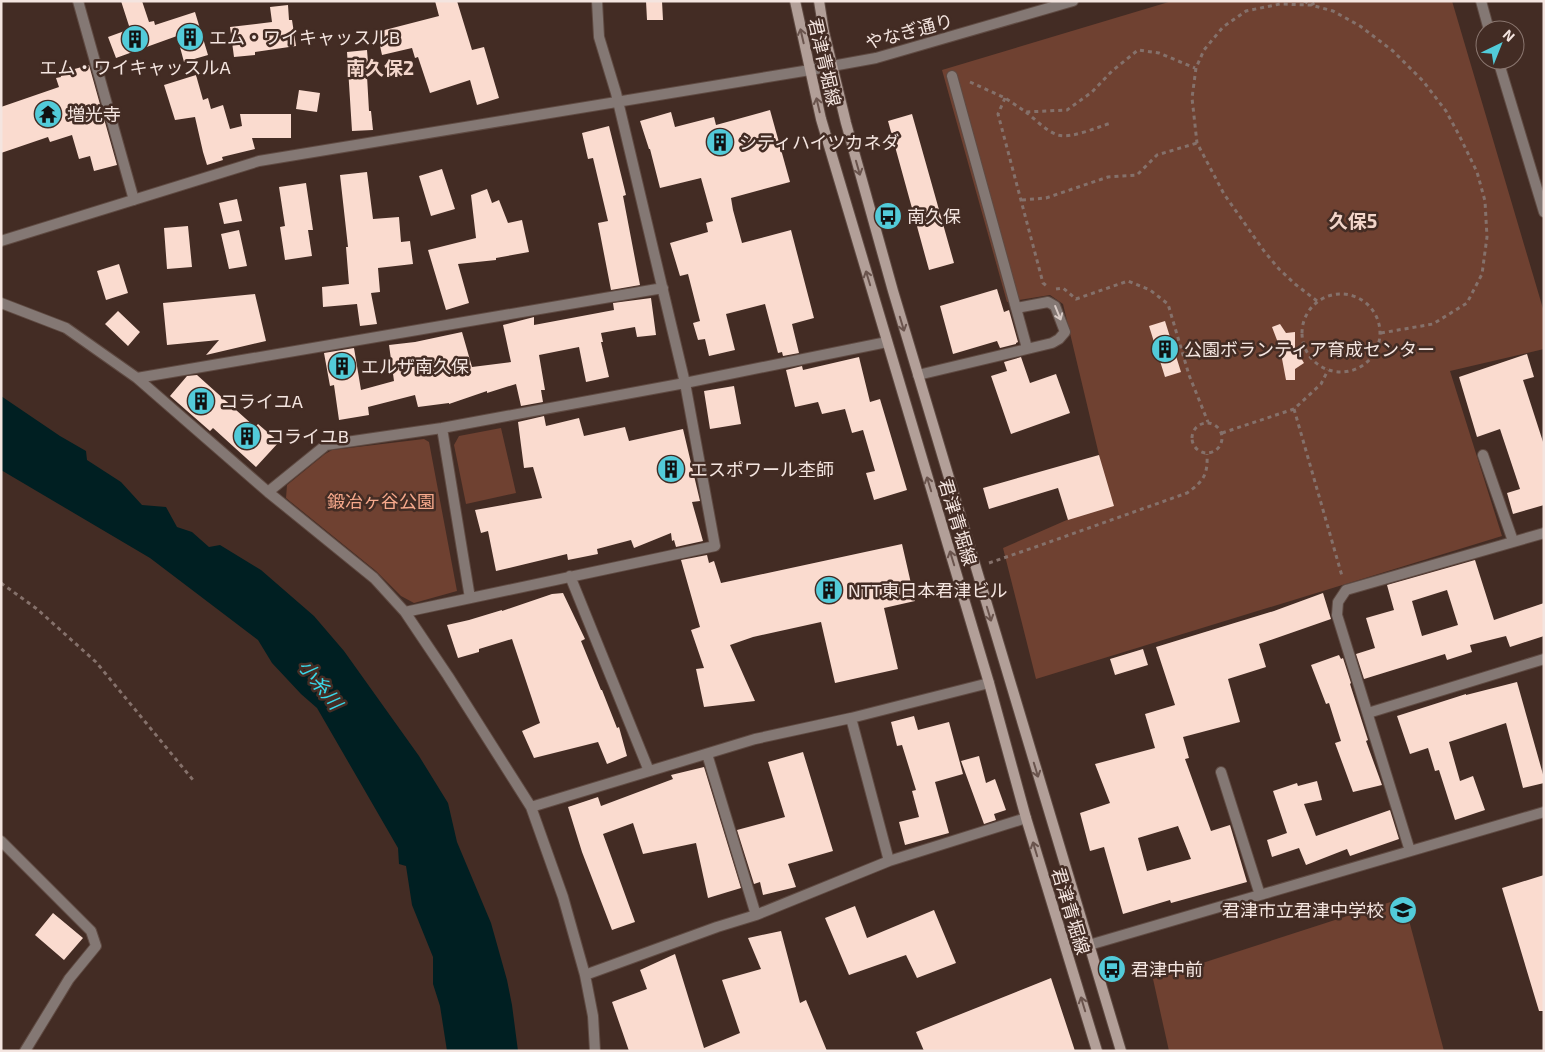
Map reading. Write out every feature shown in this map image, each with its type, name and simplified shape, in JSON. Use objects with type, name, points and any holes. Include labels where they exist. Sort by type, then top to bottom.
[{"type":"main road","name":"君津青堀線","points":[[795,1],[821,119],[989,683],[1026,818],[1097,1051]]},
{"type":"main road","name":"君津青堀線","points":[[819,1],[824,32],[848,132],[975,567],[1121,1051]]},
{"type":"street","points":[[78,1],[134,200]]},
{"type":"street","points":[[405,612],[715,546],[685,383],[618,102],[600,37],[597,1]]},
{"type":"street","name":"やなぎ通り","points":[[1,241],[258,161],[876,58],[1073,1]]},
{"type":"street","points":[[1480,1],[1486,20]]},
{"type":"street","points":[[1501,70],[1544,212]]},
{"type":"street","points":[[952,76],[1027,348]]},
{"type":"street","points":[[137,378],[663,288]]},
{"type":"street","points":[[918,375],[1052,343],[1065,332],[1055,306],[1048,302],[1016,308]]},
{"type":"street","points":[[1,303],[66,328],[137,378],[268,492],[374,578],[405,612],[531,807],[563,897],[585,975],[593,1016],[595,1051]]},
{"type":"street","points":[[268,492],[326,445],[442,428],[685,383],[887,342]]},
{"type":"street","points":[[442,428],[470,598]]},
{"type":"street","points":[[1483,455],[1513,542]]},
{"type":"street","points":[[1410,851],[1337,615],[1338,602],[1346,590],[1544,533]]},
{"type":"street","points":[[570,576],[649,771]]},
{"type":"street","points":[[1368,713],[1544,659]]},
{"type":"street","points":[[531,807],[755,739],[852,718],[989,683]]},
{"type":"street","points":[[852,718],[889,861]]},
{"type":"street","points":[[706,754],[756,915]]},
{"type":"street","points":[[1221,772],[1260,895]]},
{"type":"street","points":[[1089,945],[1544,812]]},
{"type":"street","points":[[585,975],[717,927],[756,915],[889,861],[1026,818]]},
{"type":"street","points":[[1,841],[91,931],[96,946],[69,979],[25,1051]]},
{"type":"path","points":[[1304,1],[1311,6]]},
{"type":"path","points":[[1311,6],[1318,1]]},
{"type":"path","points":[[1317,301],[1295,284],[1279,268],[1250,232],[1224,194],[1197,143],[1192,98],[1196,68],[1204,50],[1223,27],[1246,11],[1280,4],[1311,6],[1333,11],[1360,26],[1393,51],[1423,81],[1446,111],[1477,172],[1485,201],[1487,237],[1482,274],[1466,303],[1433,324],[1381,333]]},
{"type":"path","points":[[1026,112],[1067,110],[1092,92],[1112,71],[1138,50],[1159,53],[1196,68]]},
{"type":"path","points":[[967,81],[1005,98],[1059,135],[1068,136],[1112,124]]},
{"type":"path","points":[[1005,98],[998,114],[1043,283],[1052,289],[1063,288],[1076,298],[1128,281],[1150,290],[1168,304],[1189,375],[1208,422]]},
{"type":"path","points":[[1022,200],[1046,198],[1108,177],[1137,175],[1157,155],[1197,143]]},
{"type":"path","points":[[1337,294],[1345,294],[1365,301],[1375,312],[1381,333],[1375,354],[1364,365],[1351,371],[1336,372],[1328,370],[1313,360],[1306,350],[1302,339],[1304,321],[1309,310],[1317,301],[1337,294]]},
{"type":"path","points":[[1222,433],[1294,409],[1322,384],[1328,370]]},
{"type":"path","points":[[1294,409],[1346,590]]},
{"type":"path","points":[[1208,422],[1216,426],[1222,433],[1222,439],[1218,450],[1207,454],[1199,452],[1193,446],[1191,438],[1194,430],[1200,424],[1208,422]]},
{"type":"path","points":[[975,567],[1041,546],[1187,493],[1196,487],[1208,468],[1207,454]]},
{"type":"path","points":[[1,583],[37,609],[96,662],[193,780]]},
{"type":"green space","points":[[1172,1],[1452,1],[1544,312],[1544,349],[1450,371],[1502,536],[1036,679],[1003,548],[1110,501],[1063,304],[1050,295],[1007,302],[942,70]]},
{"type":"green space","points":[[501,428],[516,493],[466,504],[454,445],[459,436]]},
{"type":"green space","name":"鍛冶ヶ谷公園","points":[[424,439],[429,442],[457,591],[414,603],[401,596],[376,571],[286,498],[287,485],[332,450]]},
{"type":"green space","points":[[1403,898],[1444,1051],[1169,1051],[1153,979]]},
{"type":"water","name":"小糸川","points":[[1,396],[60,436],[86,451],[87,460],[121,482],[142,505],[166,507],[177,527],[192,532],[209,547],[220,545],[261,570],[314,616],[344,651],[419,756],[448,803],[457,842],[491,923],[507,980],[518,1051],[447,1051],[440,1006],[433,984],[433,957],[412,905],[406,866],[399,864],[398,848],[317,708],[272,663],[258,640],[150,558],[1,470]]},
{"type":"building","points":[[121,1],[142,1],[149,22],[154,21],[155,25],[195,12],[208,55],[184,62],[177,36],[116,58],[108,37],[130,29]]},
{"type":"building","points":[[435,1],[457,1],[472,50],[484,47],[499,98],[477,105],[470,80],[430,93],[418,57],[415,58],[412,48],[382,55],[377,32],[439,16]]},
{"type":"building","points":[[646,1],[662,1],[663,20],[647,20]]},
{"type":"building","points":[[288,5],[289,20],[292,20],[296,46],[255,52],[255,55],[234,57],[230,27],[272,22],[270,7]]},
{"type":"building","points":[[367,50],[369,111],[371,111],[373,130],[352,131],[347,52]]},
{"type":"building","points":[[89,65],[117,165],[94,171],[90,156],[79,159],[72,135],[50,142],[48,137],[1,153],[1,107],[59,87],[56,78],[61,77],[60,73]]},
{"type":"building","points":[[196,75],[203,100],[208,98],[211,109],[223,105],[230,129],[242,126],[240,114],[291,114],[291,138],[252,138],[255,149],[222,157],[223,160],[207,165],[195,117],[175,120],[164,85]]},
{"type":"building","points":[[299,90],[320,93],[317,112],[296,109]]},
{"type":"building","points":[[770,110],[790,182],[731,198],[733,210],[742,243],[791,230],[814,318],[792,324],[799,353],[783,356],[782,352],[778,353],[765,304],[726,314],[735,350],[709,356],[705,339],[698,340],[693,323],[700,321],[688,274],[680,276],[670,243],[708,232],[706,223],[713,221],[701,178],[660,188],[650,149],[640,121],[671,112],[675,127],[714,117],[716,125]]},
{"type":"building","points":[[912,114],[954,263],[929,270],[888,121]]},
{"type":"building","points":[[609,126],[626,195],[623,196],[640,285],[611,290],[598,223],[608,221],[593,158],[588,159],[582,133]]},
{"type":"building","points":[[442,169],[455,209],[431,216],[419,176]]},
{"type":"building","points":[[367,172],[373,219],[399,217],[401,242],[410,241],[413,264],[378,268],[380,292],[371,293],[377,324],[360,326],[357,304],[323,307],[322,287],[349,284],[346,247],[348,247],[340,175]]},
{"type":"building","points":[[306,183],[313,230],[308,230],[312,256],[285,260],[280,227],[285,226],[279,187]]},
{"type":"building","points":[[487,189],[492,203],[499,200],[508,223],[522,220],[529,252],[496,258],[496,260],[458,264],[469,303],[446,310],[428,250],[476,238],[471,195]]},
{"type":"building","points":[[237,199],[242,221],[224,224],[219,203]]},
{"type":"building","points":[[188,226],[192,267],[167,269],[164,228]]},
{"type":"building","points":[[239,230],[247,266],[229,269],[221,234]]},
{"type":"building","points":[[119,264],[128,293],[106,300],[97,271]]},
{"type":"building","points":[[997,289],[1004,312],[1009,310],[1018,342],[1000,348],[997,341],[953,354],[940,306]]},
{"type":"building","points":[[255,294],[266,341],[206,355],[219,340],[167,345],[163,303]]},
{"type":"building","points":[[651,298],[656,335],[637,337],[635,327],[601,333],[603,342],[601,342],[609,377],[586,382],[579,347],[539,355],[545,390],[541,390],[543,402],[521,406],[516,384],[487,393],[487,391],[449,404],[418,407],[415,395],[368,407],[369,415],[339,420],[334,385],[330,386],[324,353],[354,348],[361,390],[394,381],[389,345],[415,342],[462,332],[472,367],[511,362],[503,325],[534,317],[534,325],[614,310],[613,303]]},
{"type":"building","points":[[118,311],[140,332],[128,346],[105,324]]},
{"type":"building","name":"公園ボランティア育成センター","points":[[1165,321],[1181,372],[1165,377],[1149,326]]},
{"type":"building","points":[[1280,324],[1286,333],[1295,332],[1295,348],[1304,363],[1295,369],[1295,380],[1286,380],[1280,348],[1272,327]]},
{"type":"building","points":[[1527,354],[1534,377],[1523,380],[1544,445],[1544,505],[1513,514],[1507,493],[1520,489],[1500,429],[1477,437],[1459,377]]},
{"type":"building","points":[[859,357],[870,402],[880,399],[907,490],[874,500],[866,473],[875,471],[863,430],[852,433],[845,409],[822,414],[818,402],[795,407],[786,370],[802,366],[803,370]]},
{"type":"building","points":[[1021,357],[1030,383],[1056,374],[1070,413],[1011,434],[991,376],[1007,371],[1004,362]]},
{"type":"building","points":[[197,375],[255,427],[258,424],[279,442],[256,467],[213,428],[210,431],[170,396],[187,376]]},
{"type":"building","points":[[734,386],[741,424],[710,429],[704,391]]},
{"type":"building","points":[[544,416],[546,426],[579,418],[584,436],[625,427],[629,441],[683,429],[700,501],[692,502],[703,541],[676,547],[674,540],[672,541],[671,533],[634,548],[631,540],[597,549],[598,554],[568,560],[567,554],[496,571],[488,531],[481,533],[475,510],[542,498],[533,467],[524,468],[518,422]]},
{"type":"building","points":[[1099,455],[1114,506],[1068,520],[1058,488],[989,509],[983,488]]},
{"type":"building","points":[[902,544],[915,601],[884,608],[898,669],[835,683],[821,622],[753,637],[730,645],[755,701],[704,707],[696,669],[704,668],[691,630],[700,627],[681,560],[707,555],[709,563],[714,561],[721,583]]},
{"type":"building","points":[[1475,560],[1494,620],[1544,603],[1544,636],[1510,647],[1506,636],[1470,645],[1472,652],[1447,660],[1445,654],[1364,679],[1356,654],[1375,648],[1366,618],[1394,610],[1387,585]],"holes":[[[1447,590],[1458,625],[1422,636],[1412,601]]]},
{"type":"building","points":[[563,593],[585,639],[581,641],[617,728],[619,727],[627,756],[607,764],[598,742],[534,758],[522,731],[540,723],[512,639],[479,649],[479,652],[458,658],[447,625],[502,611],[552,594]]},
{"type":"building","points":[[1323,593],[1331,619],[1259,644],[1266,667],[1228,679],[1240,722],[1183,737],[1189,758],[1185,759],[1211,831],[1230,825],[1247,882],[1171,903],[1170,900],[1123,914],[1104,847],[1090,851],[1080,813],[1110,803],[1095,764],[1155,748],[1145,714],[1175,705],[1156,647],[1274,611]],"holes":[[[1178,826],[1191,859],[1147,871],[1138,838]]]},
{"type":"building","points":[[1143,649],[1148,665],[1115,675],[1110,659]]},
{"type":"building","points":[[1339,655],[1341,659],[1343,658],[1368,740],[1366,741],[1382,785],[1353,792],[1335,743],[1341,741],[1329,703],[1326,704],[1311,665]]},
{"type":"building","points":[[1517,682],[1544,783],[1523,788],[1506,723],[1449,742],[1460,781],[1473,776],[1485,810],[1455,820],[1439,770],[1435,771],[1428,748],[1410,754],[1397,716],[1466,694]]},
{"type":"building","points":[[914,716],[918,730],[949,722],[963,774],[935,782],[949,833],[905,845],[899,822],[919,817],[912,791],[916,790],[902,745],[897,746],[891,722]]},
{"type":"building","points":[[803,752],[833,851],[788,864],[796,887],[763,895],[760,882],[754,884],[737,830],[785,817],[768,762]]},
{"type":"building","points":[[979,756],[986,783],[995,779],[1006,810],[994,814],[996,820],[984,824],[961,761]]},
{"type":"building","points":[[704,767],[741,888],[708,898],[696,843],[643,854],[633,823],[603,834],[635,922],[612,930],[582,852],[568,807],[598,797],[601,806],[673,779],[671,775]]},
{"type":"building","points":[[1317,781],[1322,800],[1304,804],[1316,836],[1390,810],[1399,839],[1350,856],[1347,849],[1306,865],[1299,848],[1272,857],[1267,840],[1287,833],[1273,791],[1297,783],[1298,786]]},
{"type":"building","points":[[1544,875],[1544,1011],[1539,1011],[1502,888]]},
{"type":"building","points":[[855,906],[867,938],[934,910],[956,963],[917,978],[906,955],[849,975],[825,918]]},
{"type":"building","points":[[53,913],[83,938],[64,960],[35,935]]},
{"type":"building","points":[[781,931],[800,1003],[806,1000],[827,1051],[629,1051],[612,1002],[647,989],[640,970],[675,954],[704,1048],[740,1033],[722,980],[761,969],[748,938]]},
{"type":"building","points":[[1051,978],[1075,1051],[924,1051],[916,1032]]},
{"type":"place","name":"エム・ワイキャッスルB","points":[[190,37]]},
{"type":"place","name":"エム・ワイキャッスルA","points":[[135,39]]},
{"type":"place","name":"増光寺","points":[[48,114]]},
{"type":"place","name":"シティハイツカネダ","points":[[720,142]]},
{"type":"place","name":"南久保","points":[[888,216]]},
{"type":"place","name":"公園ボランティア育成センター","points":[[1165,349]]},
{"type":"place","name":"エルザ南久保","points":[[342,366]]},
{"type":"place","name":"コライユA","points":[[201,401]]},
{"type":"place","name":"コライユB","points":[[247,436]]},
{"type":"place","name":"エスポワール杢師","points":[[671,469]]},
{"type":"place","name":"NTT東日本君津ビル","points":[[829,590]]},
{"type":"place","name":"君津市立君津中学校","points":[[1403,910]]},
{"type":"place","name":"君津中前","points":[[1112,969]]},
{"type":"district","name":"南久保2","points":[[380,67]]},
{"type":"district","name":"久保5","points":[[1353,220]]}]
